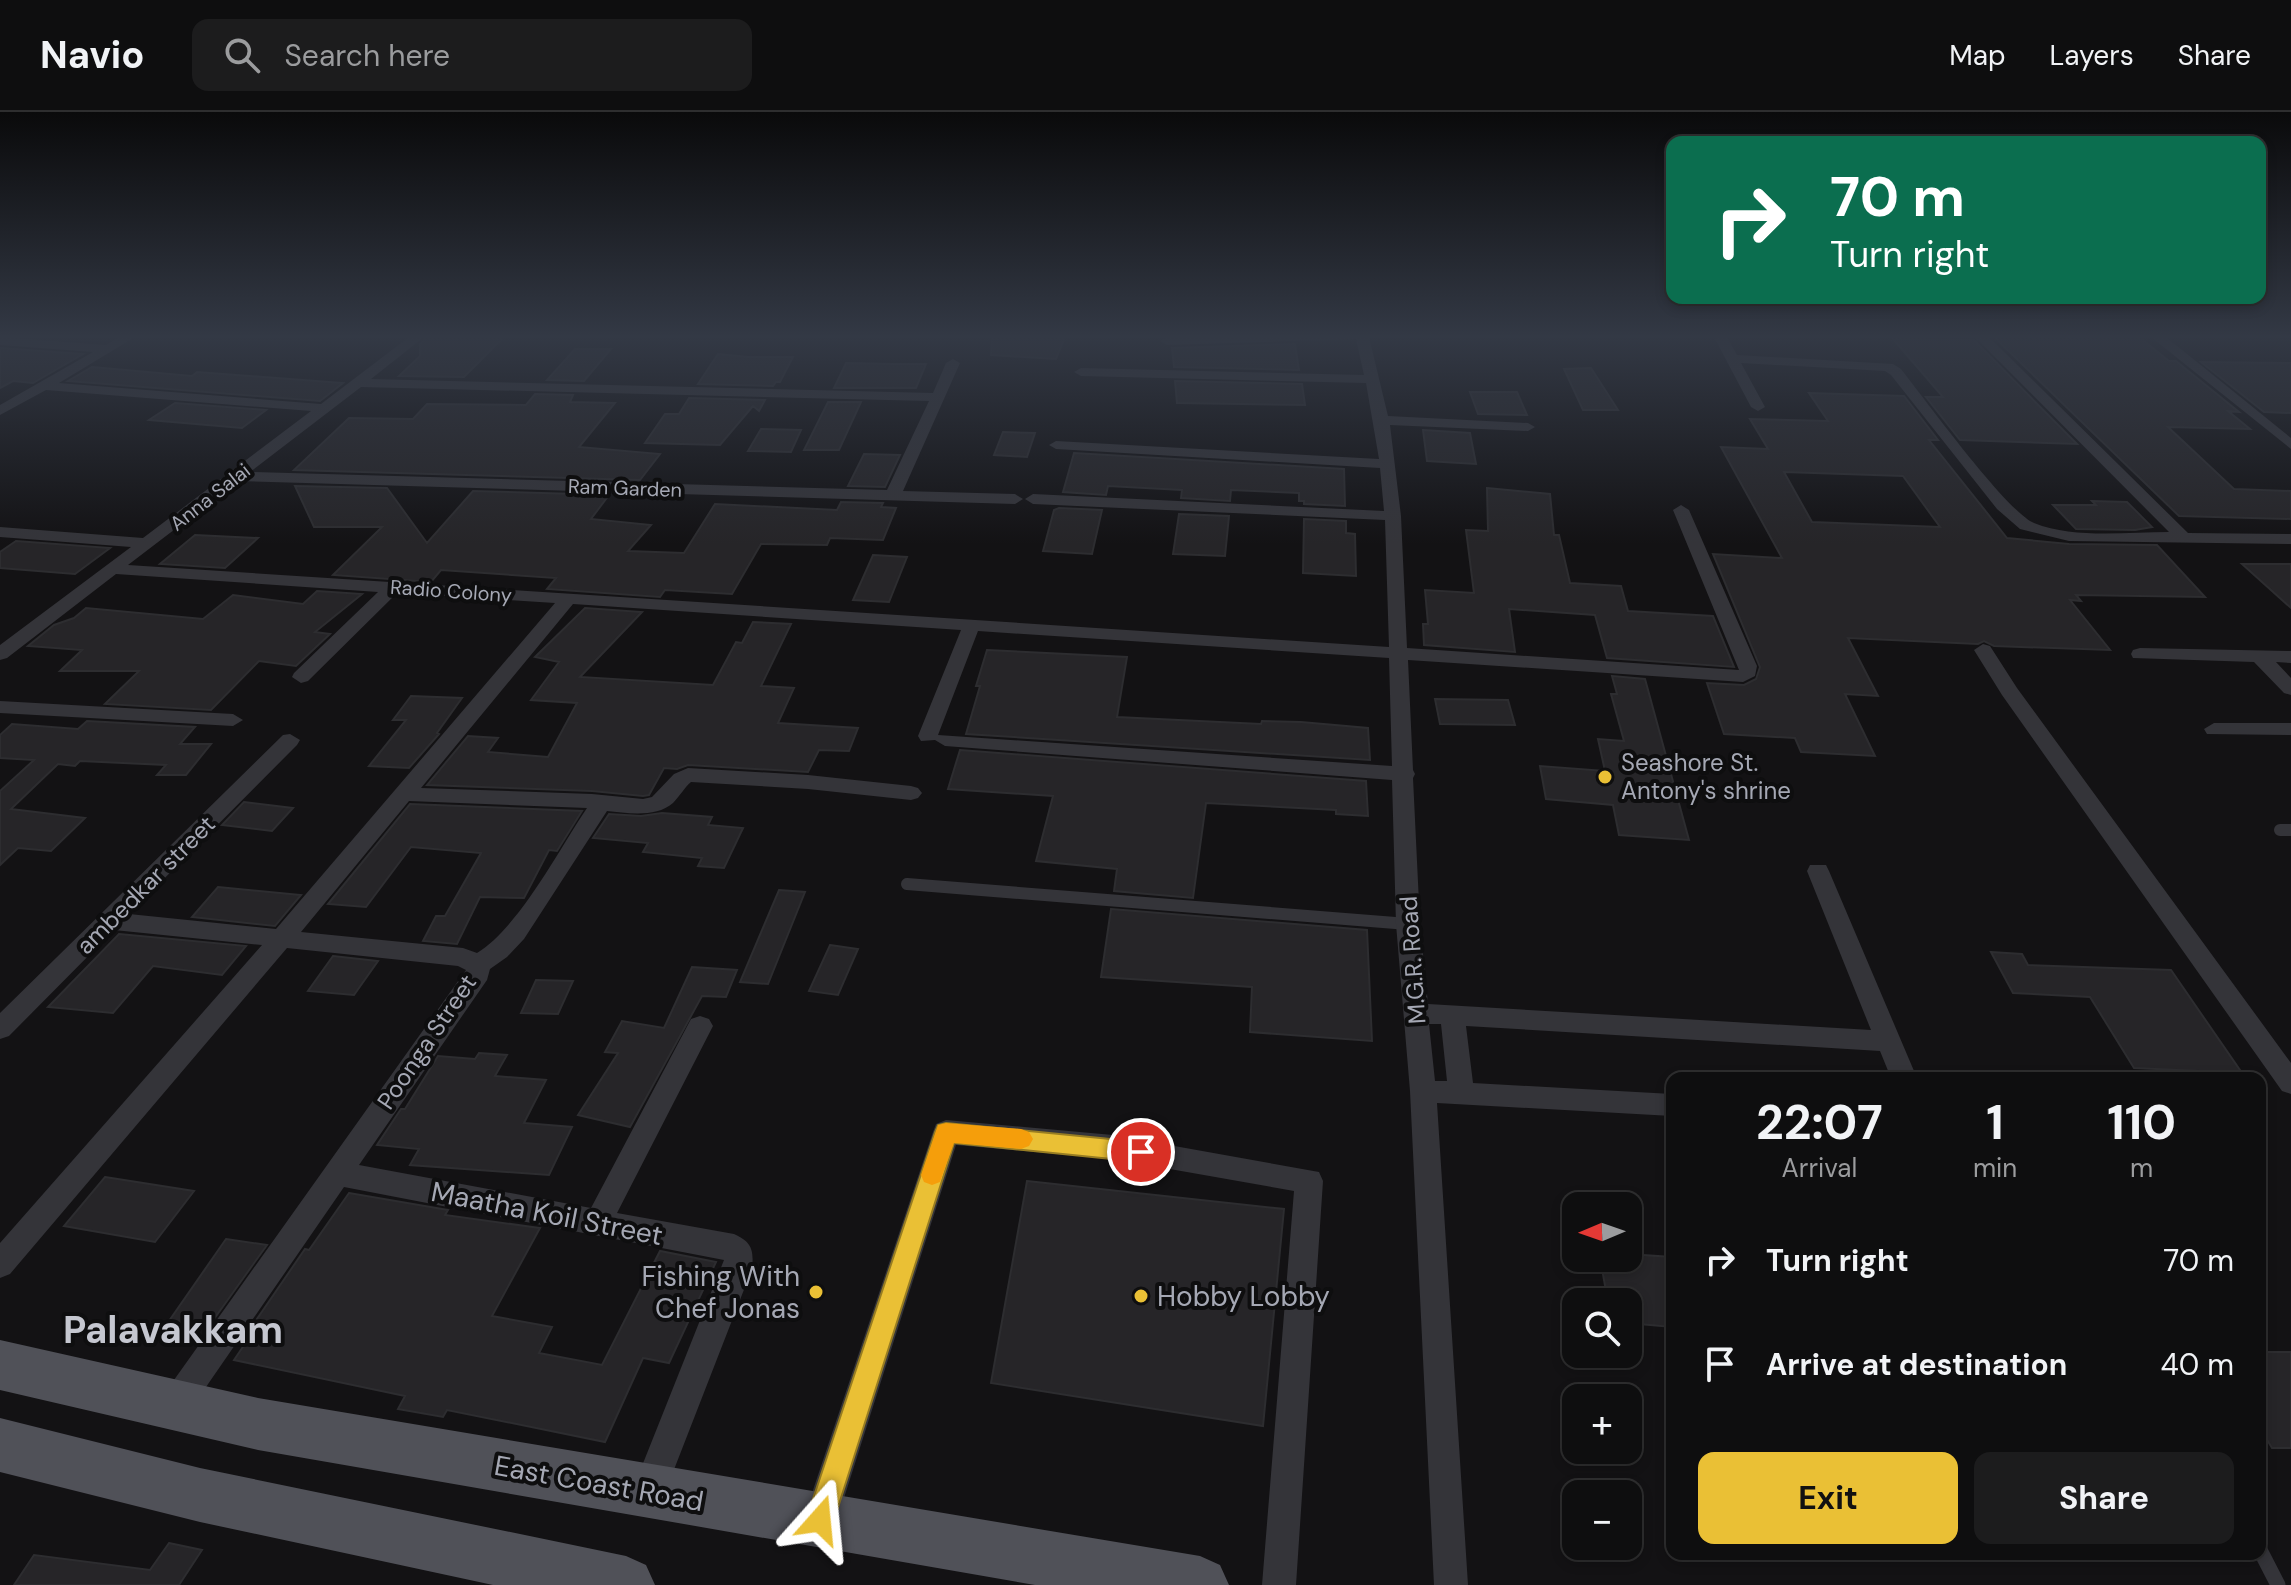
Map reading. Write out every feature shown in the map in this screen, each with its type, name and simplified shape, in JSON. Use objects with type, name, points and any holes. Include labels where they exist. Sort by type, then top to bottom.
[{"type":"main road","name":"East Coast Road","points":[[0,1365],[258,1424],[1200,1585]]},
{"type":"main road","points":[[0,1445],[200,1495],[617,1584]]},
{"type":"street","points":[[294,406],[323,408]]},
{"type":"street","name":"Anna Salai","points":[[0,654],[326,406]]},
{"type":"street","points":[[892,497],[934,406]]},
{"type":"street","name":"M.G.R. Road","points":[[1379,406],[1393,516],[1397,654],[1405,774],[1408,924],[1423,1091],[1451,1585]]},
{"type":"street","points":[[1923,406],[2003,506],[2026,526],[2069,536],[2291,539]]},
{"type":"street","points":[[2050,406],[2183,537]]},
{"type":"street","points":[[2242,406],[2291,445]]},
{"type":"street","points":[[1382,420],[1528,427]]},
{"type":"street","points":[[1056,445],[1388,464]]},
{"type":"street","name":"Ram Garden","points":[[236,476],[1015,499]]},
{"type":"street","points":[[1033,499],[1393,516]]},
{"type":"street","name":"Radio Colony","points":[[115,569],[1743,676],[1748,672],[1748,666],[1681,510]]},
{"type":"street","points":[[0,532],[149,543]]},
{"type":"street","points":[[301,677],[393,587]]},
{"type":"street","points":[[0,1264],[283,937],[568,599]]},
{"type":"street","points":[[971,627],[936,738],[1405,774]]},
{"type":"street","points":[[1983,650],[2009,691],[2291,1083]]},
{"type":"street","points":[[2140,654],[2291,657]]},
{"type":"street","points":[[2259,656],[2291,689]]},
{"type":"street","points":[[0,707],[233,720]]},
{"type":"street","points":[[2214,729],[2291,729]]},
{"type":"street","name":"ambedkar street","points":[[0,1029],[290,740]]},
{"type":"street","points":[[402,794],[650,806],[660,803],[681,777],[688,775],[808,782],[911,793]]},
{"type":"street","name":"Poonga Street","points":[[175,1405],[478,973],[477,965],[499,951],[516,933],[599,810],[598,803]]},
{"type":"street","points":[[1818,871],[1901,1072]]},
{"type":"street","points":[[109,921],[463,957],[477,965]]},
{"type":"street","points":[[1416,1013],[1888,1041]]},
{"type":"street","points":[[1452,1015],[1461,1093]]},
{"type":"street","points":[[598,1222],[700,1026]]},
{"type":"street","points":[[1423,1091],[1666,1105]]},
{"type":"street","points":[[820,1520],[946,1132],[1113,1147],[1309,1181],[1279,1585]]},
{"type":"street","name":"Maatha Koil Street","points":[[337,1173],[734,1248],[739,1252],[737,1269],[648,1492]]},
{"type":"lane","points":[[907,884],[1408,924]]},
{"type":"lane","points":[[2265,1560],[2278,1585]]},
{"type":"building","points":[[171,406],[266,410],[242,428],[149,420]]},
{"type":"building","points":[[425,406],[613,406],[579,447],[660,454],[640,480],[294,470],[349,418],[413,419]]},
{"type":"building","points":[[684,406],[762,406],[759,411],[753,406],[720,445],[645,443],[665,414],[679,414]]},
{"type":"building","points":[[826,406],[859,406],[839,450],[804,450]]},
{"type":"building","points":[[1475,406],[1523,406],[1527,415],[1478,414]]},
{"type":"building","points":[[1581,406],[1615,406],[1618,410],[1583,410]]},
{"type":"building","points":[[1818,406],[1912,406],[1938,440],[1929,440],[2007,538],[2069,544],[2157,545],[2205,597],[2076,595],[2081,601],[2070,600],[2110,650],[1994,646],[1984,641],[1978,644],[1848,638],[1878,696],[1845,694],[1875,756],[1801,752],[1795,738],[1724,734],[1707,683],[1744,685],[1756,679],[1760,667],[1713,554],[1782,558],[1721,447],[1768,449],[1750,419],[1828,421]],"holes":[[[1784,472],[1903,476],[1940,527],[1812,522]]]},
{"type":"building","points":[[1933,406],[2039,406],[2077,444],[1960,440]]},
{"type":"building","points":[[2065,406],[2231,406],[2239,412],[2228,411],[2250,429],[2168,427],[2234,489],[2291,491],[2291,519],[2179,516]]},
{"type":"building","points":[[2256,406],[2291,406],[2291,413],[2264,412]]},
{"type":"building","points":[[761,429],[801,430],[791,452],[748,451]]},
{"type":"building","points":[[1423,430],[1470,433],[1476,464],[1427,461]]},
{"type":"building","points":[[1003,432],[1035,433],[1027,457],[994,455]]},
{"type":"building","points":[[1074,453],[1344,469],[1345,506],[1304,504],[1304,501],[1299,501],[1299,493],[1231,490],[1230,501],[1181,498],[1182,490],[1108,486],[1106,495],[1063,492]]},
{"type":"building","points":[[864,454],[900,455],[885,487],[848,486]]},
{"type":"building","points":[[295,486],[387,488],[427,543],[473,491],[609,495],[591,519],[651,525],[628,551],[684,553],[715,504],[837,510],[841,502],[883,503],[881,507],[896,508],[883,540],[830,538],[827,545],[761,544],[732,594],[665,590],[660,597],[547,589],[556,578],[441,570],[431,582],[333,575],[382,527],[314,527]]},
{"type":"building","points":[[1487,488],[1550,494],[1554,535],[1559,535],[1570,583],[1621,586],[1628,611],[1713,616],[1734,667],[1607,658],[1595,615],[1509,609],[1515,652],[1424,645],[1423,624],[1428,624],[1425,590],[1474,593],[1466,530],[1488,531]]},
{"type":"building","points":[[2092,501],[2127,502],[2152,527],[2135,530],[2076,529],[2053,505],[2096,505]]},
{"type":"building","points":[[1054,510],[1102,510],[1092,554],[1043,551]]},
{"type":"building","points":[[1179,514],[1229,516],[1225,556],[1173,554]]},
{"type":"building","points":[[1304,519],[1346,521],[1346,533],[1355,534],[1356,576],[1303,573]]},
{"type":"building","points":[[195,535],[258,538],[225,568],[160,564]]},
{"type":"building","points":[[16,541],[110,548],[75,574],[0,568],[0,552]]},
{"type":"building","points":[[873,555],[907,557],[889,602],[853,600]]},
{"type":"building","points":[[2242,564],[2291,564],[2291,608]]},
{"type":"building","points":[[317,591],[362,594],[315,632],[330,634],[296,666],[259,661],[211,710],[105,704],[139,671],[60,671],[82,650],[28,646],[54,625],[74,618],[86,608],[203,619],[233,595],[303,604]]},
{"type":"building","points":[[585,608],[642,612],[580,677],[713,685],[736,642],[742,643],[753,622],[791,624],[761,686],[794,688],[778,723],[858,728],[849,751],[819,750],[808,772],[688,765],[677,769],[664,768],[649,795],[643,796],[427,785],[468,736],[498,738],[488,752],[548,757],[577,703],[531,700],[559,662],[535,657]]},
{"type":"building","points":[[987,650],[1127,657],[1117,717],[1261,724],[1262,721],[1301,722],[1368,728],[1370,760],[966,734]]},
{"type":"building","points":[[1612,676],[1645,679],[1689,840],[1619,835],[1613,805],[1546,799],[1540,766],[1605,771],[1598,739],[1624,741],[1611,694],[1617,694]]},
{"type":"building","points":[[411,696],[462,698],[439,734],[409,768],[369,766],[406,720],[393,720]]},
{"type":"building","points":[[1435,699],[1508,700],[1515,725],[1440,724]]},
{"type":"building","points":[[87,721],[195,727],[180,744],[211,744],[186,775],[157,775],[166,765],[80,761],[75,766],[58,764],[11,809],[85,818],[51,851],[18,848],[0,865],[0,791],[34,760],[0,758],[0,735],[12,724],[78,729]]},
{"type":"building","points":[[960,750],[1366,781],[1368,816],[1336,814],[1336,810],[1206,803],[1193,898],[1114,891],[1117,869],[1036,861],[1053,796],[948,789]]},
{"type":"building","points":[[244,802],[293,808],[272,831],[222,825]]},
{"type":"building","points":[[410,804],[582,811],[557,851],[549,850],[524,898],[480,897],[457,944],[423,941],[436,916],[445,916],[481,853],[411,847],[366,907],[328,904]]},
{"type":"building","points":[[662,813],[712,817],[708,825],[743,828],[724,868],[698,866],[702,858],[643,852],[648,843],[593,838],[609,814],[641,816]]},
{"type":"building","points":[[218,887],[301,895],[275,926],[192,917]]},
{"type":"building","points":[[779,890],[805,892],[768,984],[740,982]]},
{"type":"building","points":[[1111,909],[1367,930],[1372,1041],[1250,1032],[1252,987],[1101,977]]},
{"type":"building","points":[[119,934],[246,946],[222,975],[153,966],[113,1013],[48,1007]]},
{"type":"building","points":[[830,945],[858,949],[838,995],[809,991]]},
{"type":"building","points":[[1991,952],[2022,954],[2028,965],[2171,970],[2241,1072],[2134,1068],[2090,997],[2013,993]]},
{"type":"building","points":[[333,956],[378,961],[354,995],[308,991]]},
{"type":"building","points":[[692,967],[737,970],[726,997],[702,996],[630,1127],[578,1115],[618,1053],[605,1052],[622,1021],[664,1028]]},
{"type":"building","points":[[536,980],[573,981],[558,1014],[521,1013]]},
{"type":"building","points":[[479,1053],[507,1055],[495,1076],[546,1080],[524,1123],[572,1127],[549,1175],[410,1165],[419,1149],[377,1145],[401,1109],[405,1109],[438,1056],[475,1059]]},
{"type":"building","points":[[105,1177],[194,1191],[155,1242],[64,1226]]},
{"type":"building","name":"Hobby Lobby","points":[[1027,1181],[1284,1209],[1263,1426],[991,1383]]},
{"type":"building","points":[[349,1193],[448,1210],[445,1215],[540,1228],[492,1316],[552,1327],[539,1353],[602,1365],[660,1251],[716,1262],[669,1363],[643,1358],[605,1442],[447,1410],[443,1417],[398,1409],[405,1396],[234,1360],[253,1332],[248,1332],[305,1249],[309,1250]]},
{"type":"building","points":[[226,1239],[267,1245],[209,1326],[169,1321]]},
{"type":"building","points":[[1642,1255],[1666,1257],[1666,1326],[1642,1324],[1642,1288],[1605,1288],[1603,1272],[1642,1272]]},
{"type":"building","points":[[2266,1352],[2291,1352],[2291,1448],[2272,1448],[2266,1438]]},
{"type":"building","points":[[169,1543],[202,1550],[179,1585],[14,1585],[34,1555],[150,1570]]},
{"type":"slow traffic","points":[[932,1175],[946,1132],[1021,1139]]},
{"type":"place","name":"Seashore St. Antony's shrine","points":[[1605,777]]},
{"type":"place","name":"Fishing With Chef Jonas","points":[[816,1292]]},
{"type":"place","name":"Hobby Lobby","points":[[1141,1296]]},
{"type":"district","name":"Palavakkam","points":[[173,1330]]},
{"type":"route","points":[[820,1520],[946,1132],[1141,1152]]}]
